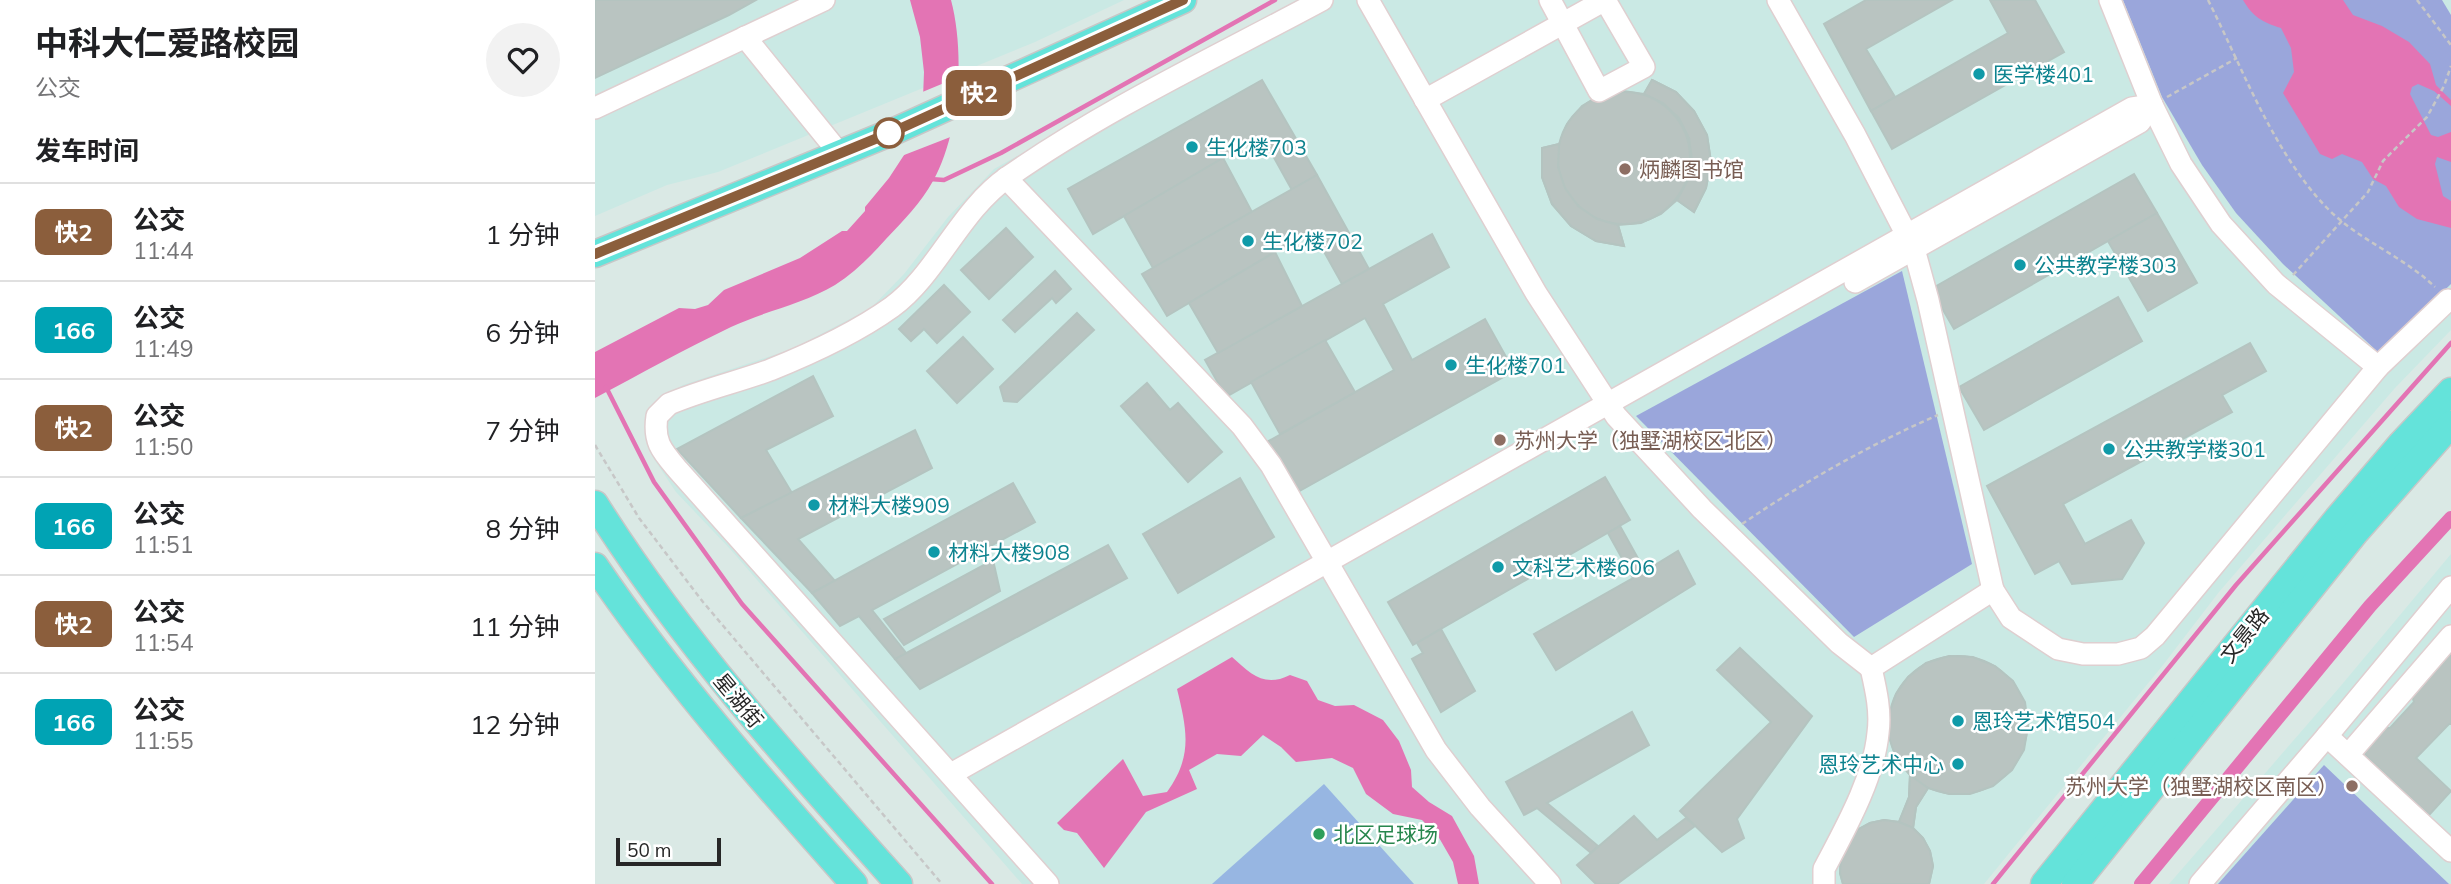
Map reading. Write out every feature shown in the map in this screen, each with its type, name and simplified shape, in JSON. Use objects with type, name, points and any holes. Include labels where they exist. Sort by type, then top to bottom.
[{"type":"main road","points":[[595,254],[897,130],[1183,0]]},
{"type":"main road","name":"文景路","points":[[2044,884],[2337,519],[2451,391]]},
{"type":"main road","name":"文景路","points":[[2075,884],[2363,524],[2451,424]]},
{"type":"main road","name":"星湖街","points":[[595,504],[690,640],[796,769],[899,884]]},
{"type":"main road","name":"星湖街","points":[[595,566],[717,727],[854,884]]},
{"type":"lane","points":[[595,108],[824,0]]},
{"type":"lane","points":[[1048,884],[678,470],[660,447],[655,431],[657,416],[669,404],[781,365],[834,340],[893,306],[922,276],[983,199],[1006,178],[1092,124],[1322,0]]},
{"type":"lane","points":[[1368,0],[1536,292],[1612,410],[1728,534],[1839,643],[1871,668],[1878,699],[1878,733],[1871,769],[1824,869],[1824,884]]},
{"type":"lane","points":[[1425,100],[1563,23],[1605,0],[1644,67],[1599,91],[1563,23],[1549,0]]},
{"type":"lane","points":[[1778,0],[1855,135],[1911,242],[1928,300],[1993,590],[2011,618],[2058,649],[2083,654],[2118,654],[2141,648],[2172,616],[2378,367],[2448,300]]},
{"type":"lane","points":[[2110,0],[2152,105],[2181,164],[2221,224],[2281,288],[2378,367]]},
{"type":"lane","points":[[745,37],[839,153]]},
{"type":"lane","points":[[956,779],[1911,242],[2132,108],[2152,105]]},
{"type":"lane","points":[[1006,178],[1242,426],[1271,465],[1332,568],[1393,680],[1436,750],[1480,807],[1551,884]]},
{"type":"lane","points":[[2200,884],[2451,587]]},
{"type":"lane","points":[[1871,668],[1993,590]]},
{"type":"lane","points":[[2348,755],[2451,636]]},
{"type":"lane","points":[[2327,736],[2451,851]]},
{"type":"path","points":[[2208,0],[2267,123],[2300,177],[2329,210],[2374,245],[2426,278],[2448,300]]},
{"type":"path","points":[[2417,0],[2451,45]]},
{"type":"path","points":[[2152,105],[2237,58]]},
{"type":"path","points":[[2281,288],[2368,192],[2383,161],[2427,117],[2444,86],[2451,66]]},
{"type":"path","points":[[1728,534],[1775,502],[1837,466],[1903,430],[1952,409]]},
{"type":"path","points":[[595,445],[639,518],[703,602],[942,884]]},
{"type":"shaded area","points":[[595,0],[1124,0],[1035,42],[718,172],[667,185],[595,216]]},
{"type":"shaded area","points":[[910,0],[951,0],[959,68],[949,140],[933,181],[917,204],[868,258],[835,285],[731,327],[595,398],[595,352],[679,308],[695,309],[708,305],[724,290],[800,258],[842,231],[847,231],[865,211],[865,207],[906,152],[923,98],[924,72],[920,37]]},
{"type":"shaded area","name":"苏州大学（独墅湖校区北区）","points":[[1297,0],[2451,0],[2451,330],[2395,388],[2219,592],[2163,665],[1984,884],[1022,884],[731,550],[676,492],[652,456],[646,424],[656,402],[683,385],[792,349],[871,308],[904,274],[948,217],[994,169]]},
{"type":"shaded area","points":[[2123,0],[2442,0],[2451,15],[2451,284],[2379,353],[2283,264],[2236,213],[2202,165],[2162,97]]},
{"type":"shaded area","points":[[2243,0],[2343,0],[2353,15],[2382,26],[2409,42],[2430,64],[2436,85],[2451,100],[2451,106],[2434,91],[2418,84],[2412,87],[2410,94],[2431,135],[2438,137],[2451,132],[2451,162],[2437,157],[2435,164],[2443,196],[2451,201],[2451,228],[2417,219],[2399,207],[2386,186],[2373,179],[2362,162],[2342,154],[2332,159],[2320,154],[2283,93],[2294,72],[2291,48],[2281,28],[2259,18]]},
{"type":"shaded area","points":[[1902,271],[1972,564],[1854,637],[1636,416]]},
{"type":"shaded area","name":"苏州大学（独墅湖校区南区）","points":[[2451,554],[2451,884],[2169,884],[2339,688]]},
{"type":"shaded area","points":[[1232,657],[1245,669],[1265,680],[1281,679],[1290,675],[1307,681],[1318,700],[1335,706],[1354,705],[1383,720],[1399,741],[1411,770],[1412,787],[1429,802],[1452,816],[1474,856],[1479,884],[1458,884],[1453,862],[1438,836],[1422,820],[1393,814],[1366,794],[1353,768],[1332,758],[1296,762],[1281,747],[1263,735],[1241,756],[1217,754],[1189,770],[1197,789],[1146,812],[1104,868],[1077,833],[1064,830],[1057,823],[1123,759],[1143,796],[1167,792],[1181,766],[1184,754],[1185,730],[1177,689]]},
{"type":"shaded area","points":[[2324,765],[2449,884],[2218,884]]},
{"type":"shaded area","name":"北区足球场","points":[[1324,784],[1414,884],[1212,884]]},
{"type":"pier","points":[[961,76],[953,136],[899,157],[916,119],[920,93]]},
{"type":"building","points":[[595,0],[756,0],[595,78]]},
{"type":"building","points":[[1866,0],[1952,0],[1866,49],[1895,97],[1871,111],[1824,24]]},
{"type":"building","name":"医学楼401","points":[[1990,0],[2035,0],[2064,52],[1892,149],[1871,111],[2008,33]]},
{"type":"building","name":"生化楼703","points":[[1262,80],[1317,175],[1292,190],[1262,136],[1093,234],[1068,189]]},
{"type":"building","name":"炳麟图书馆","points":[[1652,80],[1676,92],[1694,111],[1707,135],[1711,162],[1706,188],[1694,212],[1677,200],[1661,214],[1641,223],[1618,225],[1624,246],[1596,241],[1571,226],[1552,204],[1542,177],[1542,148],[1559,144],[1567,124],[1582,106],[1601,95],[1623,91],[1644,94]]},
{"type":"building","points":[[1652,80],[1676,92],[1694,111],[1707,135],[1711,162],[1706,188],[1694,212],[1677,200],[1688,180],[1692,159],[1689,138],[1679,118],[1663,103],[1644,94]]},
{"type":"building","name":"炳麟图书馆","points":[[1624,92],[1649,97],[1671,111],[1685,133],[1690,158],[1685,183],[1671,205],[1649,219],[1624,224],[1599,219],[1577,205],[1563,183],[1558,158],[1563,133],[1577,111],[1599,97]]},
{"type":"building","points":[[1559,144],[1558,167],[1565,188],[1578,206],[1597,219],[1618,225],[1624,246],[1596,241],[1571,226],[1552,204],[1542,177],[1542,148]]},
{"type":"building","points":[[1223,158],[1252,212],[1153,268],[1124,216]]},
{"type":"building","name":"公共教学楼303","points":[[2134,174],[2157,213],[1954,329],[1931,289]]},
{"type":"building","name":"生化楼702","points":[[1317,175],[1369,269],[1342,284],[1312,230],[1167,316],[1142,274]]},
{"type":"building","points":[[2157,213],[2197,283],[2148,311],[2108,241]]},
{"type":"building","points":[[1006,228],[1033,257],[989,299],[961,270]]},
{"type":"building","name":"生化楼701","points":[[1432,234],[1449,267],[1383,304],[1412,360],[1485,319],[1514,371],[1296,493],[1267,442],[1394,370],[1365,318],[1226,397],[1205,360]]},
{"type":"building","points":[[1275,252],[1302,306],[1218,353],[1189,303]]},
{"type":"building","points":[[1055,271],[1071,289],[1056,303],[1052,298],[1015,332],[1003,320]]},
{"type":"building","points":[[944,285],[970,312],[937,343],[924,329],[911,341],[899,329]]},
{"type":"building","points":[[2118,297],[2142,341],[1984,430],[1959,387]]},
{"type":"building","points":[[1077,313],[1094,330],[1017,402],[1004,401],[1000,387]]},
{"type":"building","points":[[963,337],[993,369],[957,403],[927,371]]},
{"type":"building","points":[[1325,340],[1355,392],[1280,434],[1251,382]]},
{"type":"building","name":"公共教学楼301","points":[[2250,343],[2266,371],[2222,395],[2232,412],[2063,504],[2085,544],[2131,520],[2144,543],[2122,579],[2072,584],[2059,561],[2035,574],[1987,486]]},
{"type":"building","points":[[813,376],[833,416],[766,450],[792,493],[741,518],[677,449]]},
{"type":"building","points":[[1147,383],[1170,410],[1178,403],[1222,452],[1188,482],[1121,406]]},
{"type":"building","name":"材料大楼909","points":[[915,430],[932,468],[798,539],[835,581],[812,593],[741,518]]},
{"type":"building","name":"文科艺术楼606","points":[[1605,477],[1630,520],[1413,645],[1388,602]]},
{"type":"building","points":[[1240,478],[1274,537],[1178,593],[1143,534]]},
{"type":"building","name":"材料大楼908","points":[[1013,483],[1035,522],[872,610],[907,654],[895,659],[859,616],[840,626],[812,593]]},
{"type":"building","points":[[1620,526],[1645,571],[1678,551],[1695,584],[1556,670],[1534,634],[1633,578],[1608,533]]},
{"type":"building","points":[[1108,545],[1127,578],[920,689],[895,659]]},
{"type":"building","points":[[993,560],[1000,591],[904,645],[884,619]]},
{"type":"building","points":[[1441,629],[1475,691],[1441,712],[1412,659],[1423,653],[1417,643]]},
{"type":"building","points":[[1740,648],[1812,716],[1737,819],[1744,838],[1722,852],[1680,811],[1771,722],[1717,670]]},
{"type":"building","points":[[2451,648],[2451,724],[2416,758],[2451,791],[2429,815],[2365,755],[2366,744],[2381,728],[2390,728],[2414,702],[2411,692]]},
{"type":"building","name":"恩玲艺术中心","points":[[1949,656],[1973,657],[1995,666],[2013,681],[2025,702],[2028,726],[2024,750],[2012,770],[1993,786],[1970,794],[1949,794],[1928,788],[1916,807],[1913,828],[1930,851],[1933,866],[1929,884],[1843,884],[1840,873],[1841,857],[1847,842],[1857,830],[1870,823],[1884,820],[1899,822],[1909,797],[1910,775],[1896,758],[1889,737],[1889,715],[1896,694],[1908,677],[1926,663]]},
{"type":"building","name":"恩玲艺术中心","points":[[1958,656],[1985,661],[2007,676],[2022,698],[2027,725],[2022,752],[2007,774],[1985,789],[1958,794],[1931,789],[1909,774],[1894,752],[1889,725],[1894,698],[1909,676],[1931,661]]},
{"type":"building","points":[[1632,712],[1649,745],[1547,803],[1598,846],[1591,853],[1537,808],[1524,815],[1506,782]]},
{"type":"building","points":[[1910,775],[1928,788],[1916,807],[1913,828],[1899,822],[1909,797]]},
{"type":"building","points":[[1634,816],[1657,840],[1686,818],[1695,826],[1617,884],[1596,884],[1577,865]]},
{"type":"building","points":[[1884,820],[1913,828],[1923,838],[1930,851],[1933,866],[1929,884],[1843,884],[1840,873],[1841,857],[1847,842],[1857,830]]},
{"type":"waterway","points":[[930,179],[944,180],[1001,153],[1275,0]]},
{"type":"waterway","points":[[1993,884],[2236,585],[2451,343]]},
{"type":"waterway","points":[[606,387],[654,482],[742,604],[992,884]]},
{"type":"waterway","points":[[2141,884],[2370,606],[2451,518]]},
{"type":"bus line","name":"快2","points":[[595,254],[897,130],[1183,0]]},
{"type":"place","name":"医学楼401","points":[[1979,74]]},
{"type":"place","name":"生化楼703","points":[[1192,147]]},
{"type":"place","name":"炳麟图书馆","points":[[1625,169]]},
{"type":"place","name":"生化楼702","points":[[1248,241]]},
{"type":"place","name":"公共教学楼303","points":[[2020,265]]},
{"type":"place","name":"生化楼701","points":[[1451,365]]},
{"type":"place","name":"苏州大学（独墅湖校区北区）","points":[[1500,440]]},
{"type":"place","name":"公共教学楼301","points":[[2109,449]]},
{"type":"place","name":"材料大楼909","points":[[814,505]]},
{"type":"place","name":"材料大楼908","points":[[934,552]]},
{"type":"place","name":"文科艺术楼606","points":[[1498,567]]},
{"type":"place","name":"恩玲艺术馆504","points":[[1958,721]]},
{"type":"place","name":"恩玲艺术中心","points":[[1958,764]]},
{"type":"place","name":"苏州大学（独墅湖校区南区）","points":[[2352,786]]},
{"type":"place","name":"北区足球场","points":[[1319,834]]}]
